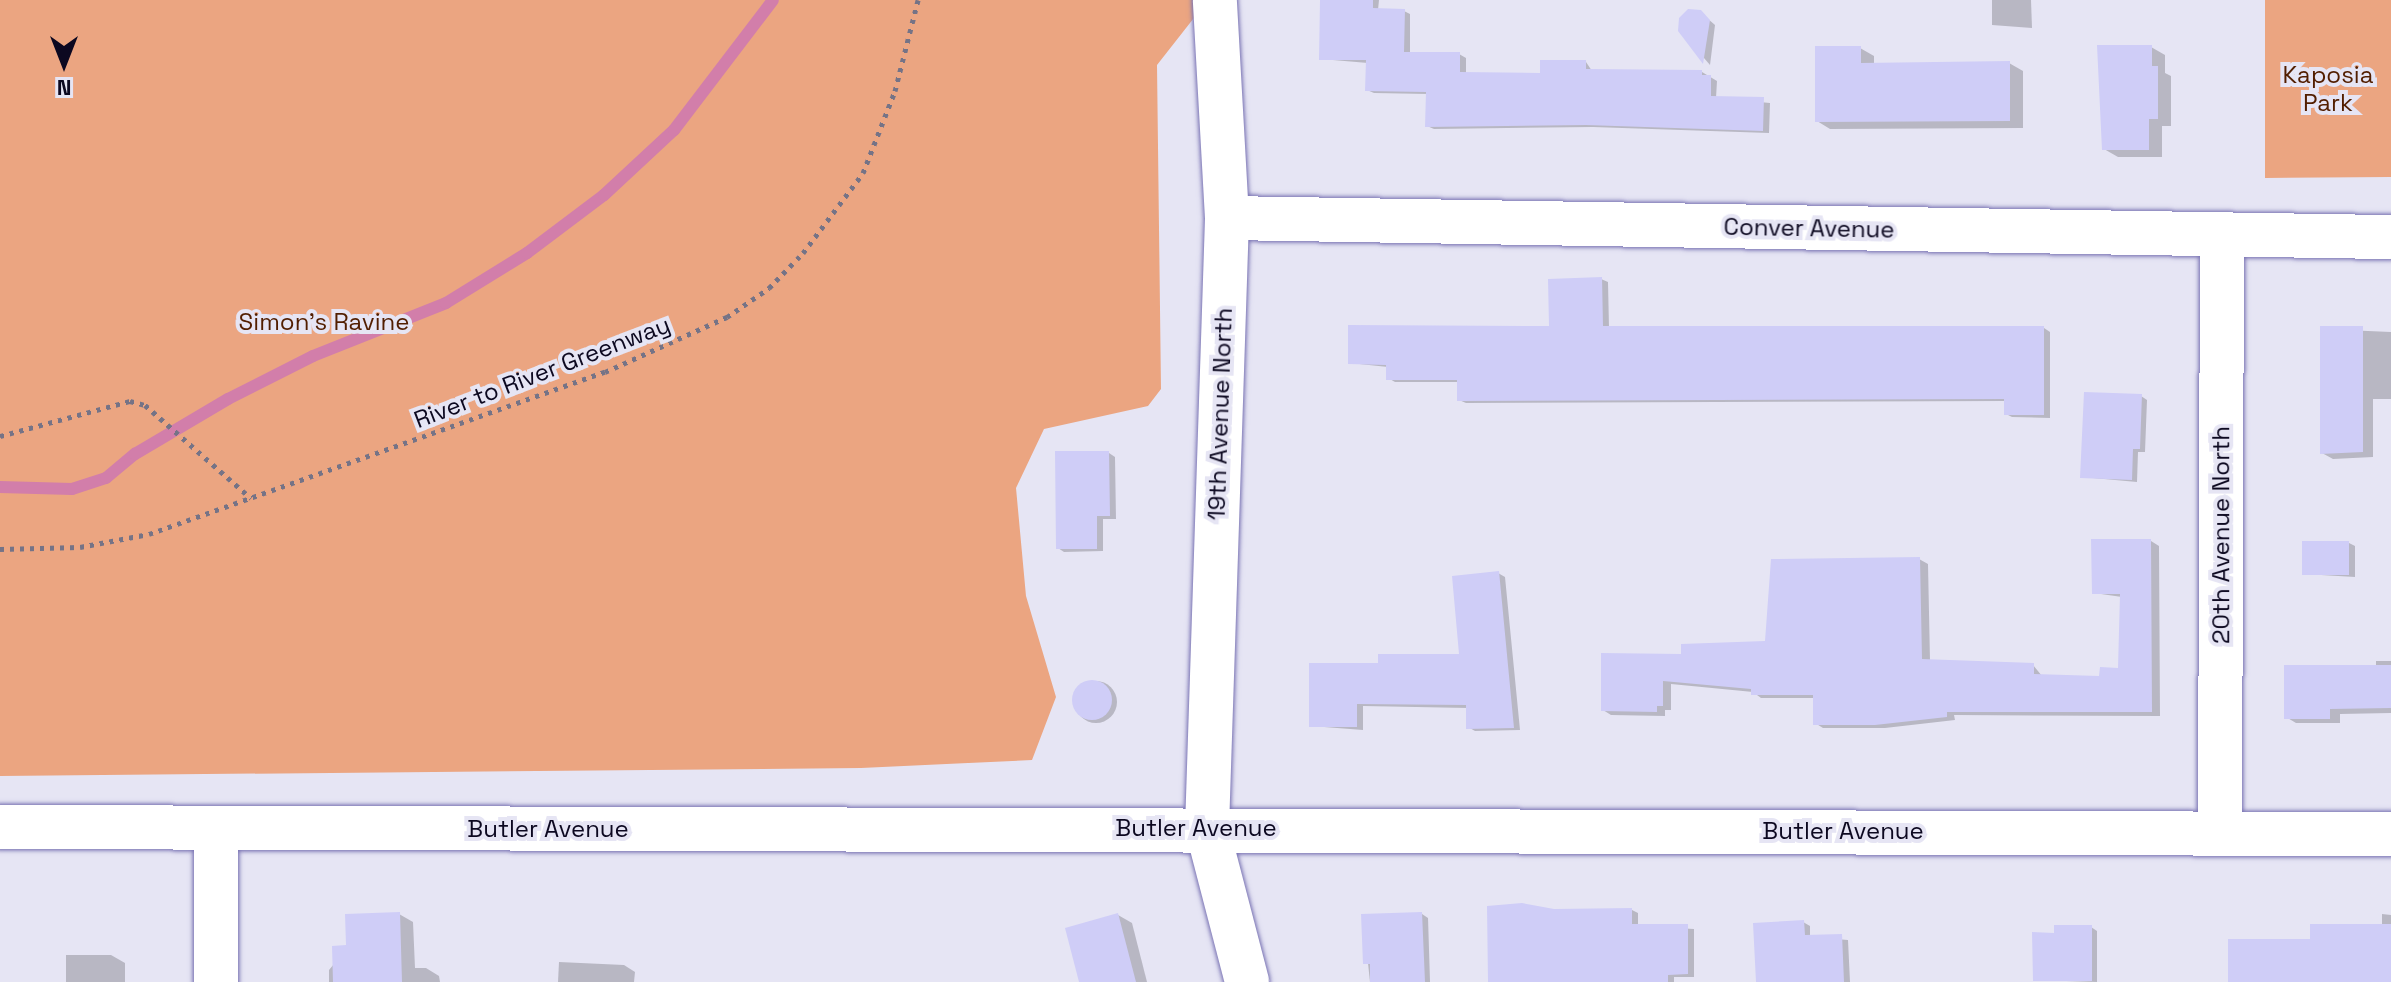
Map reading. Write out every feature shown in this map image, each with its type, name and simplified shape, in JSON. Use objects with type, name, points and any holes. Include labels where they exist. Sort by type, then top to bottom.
[{"type":"street","name":"19th Avenue North","points":[[1215,0],[1227,218],[1207,828],[1247,982]]},
{"type":"street","name":"Conver Avenue","points":[[1227,218],[2391,237]]},
{"type":"street","name":"20th Avenue North","points":[[2220,833],[2222,236]]},
{"type":"street","name":"Butler Avenue","points":[[0,827],[1207,828],[2391,834]]},
{"type":"street","points":[[216,829],[216,982]]},
{"type":"path","name":"River to River Greenway","points":[[0,549],[80,547],[149,534],[670,346],[769,288],[811,243],[863,173],[895,91],[918,0]]},
{"type":"path","points":[[0,436],[114,403],[145,405],[251,499]]},
{"type":"green space","name":"Simon's Ravine","points":[[0,0],[1208,0],[1157,65],[1161,389],[1148,406],[1044,429],[1016,488],[1026,596],[1056,697],[1032,760],[861,768],[0,776]]},
{"type":"green space","name":"Kaposia Park","points":[[2265,0],[2391,0],[2391,177],[2265,178]]},
{"type":"building","points":[[1320,0],[1373,0],[1373,8],[1405,9],[1404,52],[1460,52],[1460,72],[1540,73],[1540,60],[1586,60],[1586,69],[1702,70],[1702,75],[1711,75],[1711,96],[1764,97],[1763,131],[1586,125],[1425,127],[1426,92],[1365,91],[1366,60],[1319,60]]},
{"type":"building","points":[[1688,9],[1701,10],[1710,20],[1703,64],[1678,31],[1679,18]]},
{"type":"building","points":[[2097,45],[2152,45],[2152,66],[2158,66],[2158,119],[2149,119],[2149,150],[2102,150]]},
{"type":"building","points":[[1815,46],[1861,46],[1861,63],[2010,61],[2010,121],[1815,122]]},
{"type":"building","points":[[1602,277],[1603,326],[2044,326],[2044,415],[2004,415],[2004,399],[1457,401],[1457,380],[1386,380],[1386,365],[1348,364],[1348,325],[1549,326],[1548,279]]},
{"type":"building","points":[[2320,326],[2363,326],[2363,452],[2320,454]]},
{"type":"building","points":[[2084,392],[2142,394],[2140,449],[2133,449],[2132,480],[2080,478]]},
{"type":"building","points":[[1055,451],[1109,451],[1110,516],[1097,516],[1097,549],[1056,549]]},
{"type":"building","points":[[2091,539],[2151,539],[2152,712],[1947,712],[1947,717],[1875,725],[1813,725],[1813,695],[1751,695],[1751,689],[1663,681],[1663,706],[1657,706],[1657,712],[1601,711],[1601,653],[1681,654],[1681,644],[1765,641],[1771,559],[1920,557],[1922,659],[2034,663],[2034,674],[2099,676],[2100,667],[2118,668],[2120,594],[2092,594]]},
{"type":"building","points":[[2302,541],[2349,541],[2349,575],[2302,575]]},
{"type":"building","points":[[1499,571],[1514,728],[1466,729],[1466,705],[1357,704],[1357,727],[1309,727],[1309,663],[1378,663],[1378,654],[1459,654],[1452,576]]},
{"type":"building","points":[[2284,665],[2391,665],[2391,708],[2330,709],[2330,719],[2284,719]]},
{"type":"building","points":[[1092,680],[1106,686],[1112,700],[1106,714],[1092,720],[1078,714],[1072,700],[1078,686]]},
{"type":"building","points":[[1522,903],[1554,909],[1632,908],[1632,924],[1688,924],[1688,974],[1668,975],[1668,982],[1488,982],[1487,906]]},
{"type":"building","points":[[400,912],[402,982],[333,982],[332,946],[346,945],[345,914]]},
{"type":"building","points":[[1422,912],[1425,982],[1370,982],[1370,964],[1363,964],[1361,914]]},
{"type":"building","points":[[1118,913],[1136,982],[1079,982],[1065,928]]},
{"type":"building","points":[[1804,920],[1805,935],[1842,934],[1844,982],[1756,982],[1753,923]]},
{"type":"building","points":[[2310,924],[2391,924],[2391,982],[2228,982],[2228,939],[2310,939]]},
{"type":"building","points":[[2054,925],[2092,925],[2092,981],[2033,981],[2032,932],[2054,933]]},
{"type":"waterway","points":[[0,487],[72,489],[106,478],[135,454],[228,399],[313,356],[446,303],[527,253],[604,195],[674,130],[773,0]]}]
